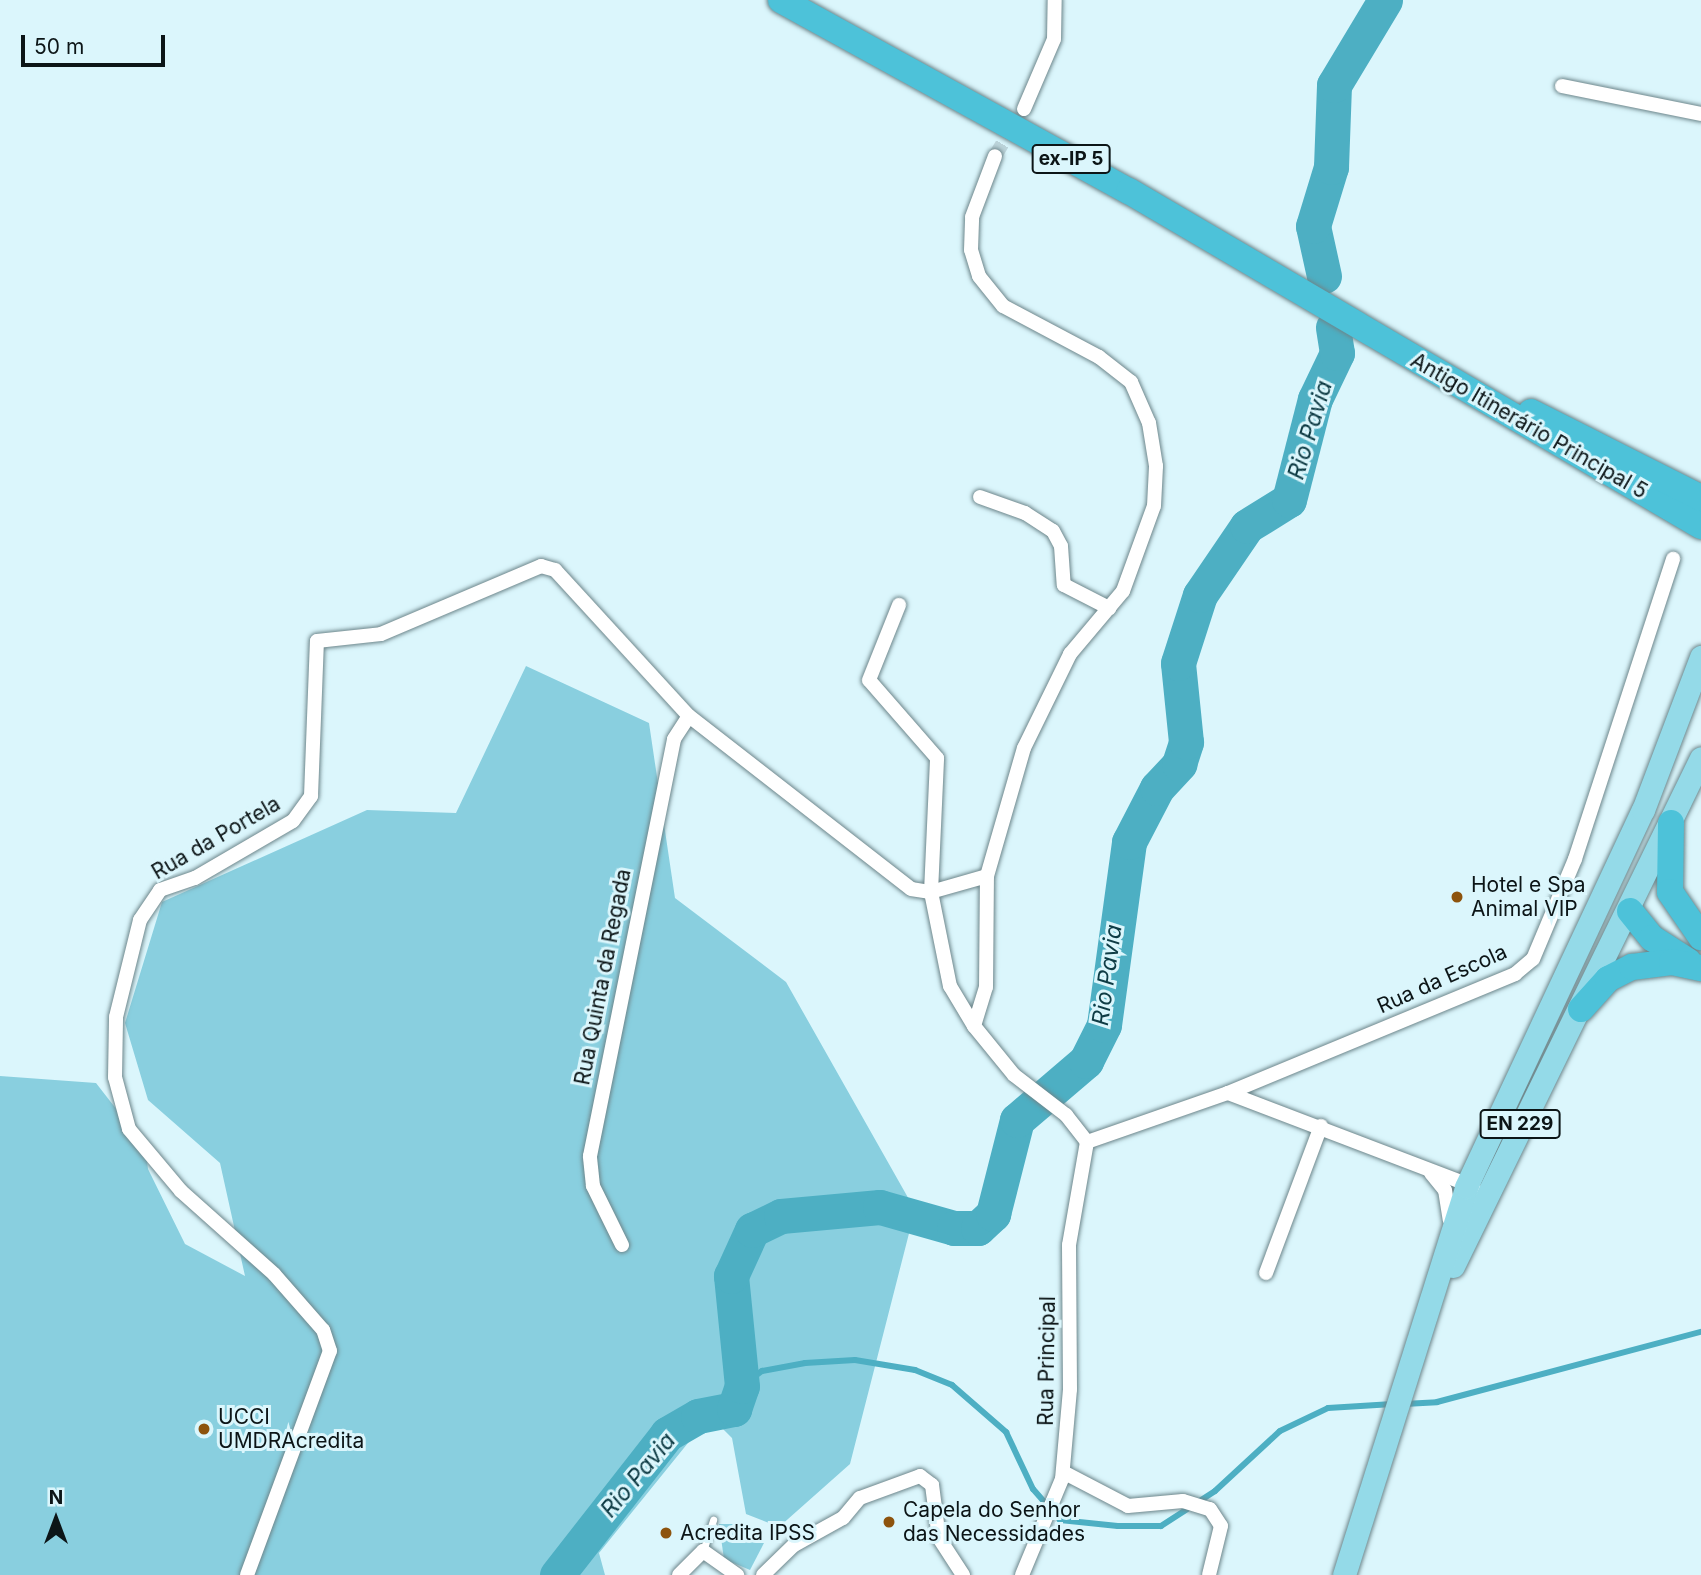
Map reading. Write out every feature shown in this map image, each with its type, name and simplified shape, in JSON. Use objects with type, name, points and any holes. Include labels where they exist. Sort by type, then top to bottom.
[{"type":"highway","name":"Antigo Itinerário Principal 5","points":[[781,0],[1357,324],[1701,526]]},
{"type":"highway","name":"Antigo Itinerário Principal 5","points":[[1357,324],[1701,498]]},
{"type":"highway","points":[[1671,823],[1670,892],[1700,953]]},
{"type":"highway","points":[[1630,911],[1652,938],[1700,953]]},
{"type":"highway","points":[[1581,1009],[1608,979],[1632,967],[1700,953]]},
{"type":"main road","name":"EN 229","points":[[1344,1575],[1466,1187],[1481,1149],[1664,761],[1701,657]]},
{"type":"main road","name":"EN 229","points":[[1418,1341],[1496,1171],[1630,911],[1701,758]]},
{"type":"main road","points":[[1578,941],[1608,914],[1630,911],[1626,882],[1662,796],[1664,761]]},
{"type":"street","points":[[1024,109],[1054,39],[1055,0]]},
{"type":"street","points":[[1562,86],[1701,114]]},
{"type":"street","points":[[974,1026],[986,987],[987,876],[1024,748],[1070,654],[1123,591],[1154,506],[1156,466],[1149,423],[1131,382],[1099,357],[1003,306],[979,276],[971,250],[972,217],[995,156]]},
{"type":"street","points":[[980,497],[1025,513],[1053,531],[1061,546],[1064,585],[1109,608]]},
{"type":"street","name":"Rua da Escola","points":[[1087,1142],[1228,1093],[1515,974],[1533,959],[1575,859],[1673,559]]},
{"type":"street","name":"Rua da Portela","points":[[247,1575],[330,1351],[323,1330],[274,1274],[181,1191],[129,1129],[115,1077],[116,1017],[140,920],[160,890],[195,878],[293,821],[310,796],[317,641],[380,634],[541,566],[555,570],[689,716]]},
{"type":"street","points":[[899,605],[869,680],[937,758],[931,892],[950,986],[974,1026],[1087,1142]]},
{"type":"street","points":[[689,716],[911,889],[931,892],[987,876]]},
{"type":"street","name":"Rua Quinta da Regada","points":[[622,1245],[593,1186],[590,1156],[674,739],[689,716]]},
{"type":"street","points":[[1228,1093],[1321,1126],[1466,1187],[1470,1201],[1454,1243],[1454,1265]]},
{"type":"street","points":[[1266,1273],[1321,1126]]},
{"type":"street","name":"Rua Principal","points":[[1022,1575],[1063,1472],[1070,1389],[1069,1245],[1087,1142]]},
{"type":"street","points":[[1427,1169],[1463,1169],[1481,1149]]},
{"type":"street","points":[[1427,1169],[1445,1190],[1450,1234]]},
{"type":"street","points":[[1466,1187],[1496,1171]]},
{"type":"street","points":[[1063,1472],[1128,1506],[1183,1501],[1209,1509],[1221,1526],[1209,1575]]},
{"type":"street","points":[[763,1575],[793,1545],[843,1518],[860,1498],[920,1476],[932,1485],[939,1538],[963,1575]]},
{"type":"street","points":[[679,1575],[703,1551],[737,1575]]},
{"type":"lane","points":[[703,1551],[713,1520]]},
{"type":"shaded area","points":[[526,666],[649,723],[675,898],[786,982],[915,1210],[850,1464],[779,1527],[746,1514],[732,1438],[720,1426],[692,1438],[599,1553],[605,1575],[0,1575],[0,1076],[96,1083],[145,1146],[148,1169],[185,1244],[245,1276],[220,1163],[148,1100],[125,1023],[162,902],[367,810],[456,813]]},
{"type":"shaded area","points":[[719,1524],[732,1524],[764,1543],[750,1570],[724,1559]]},
{"type":"waterway","points":[[1324,276],[1313,226],[1331,167],[1334,85],[1385,0]]},
{"type":"waterway","name":"Rio Pavia","points":[[557,1575],[667,1434],[698,1416],[734,1409],[742,1386],[731,1276],[752,1230],[781,1216],[880,1207],[954,1228],[978,1228],[993,1214],[1017,1120],[1086,1061],[1104,1025],[1129,842],[1157,788],[1179,764],[1186,742],[1178,663],[1200,595],[1247,526],[1289,500],[1315,399],[1337,353],[1333,327]]},
{"type":"waterway","points":[[1404,1404],[1437,1402],[1701,1332]]},
{"type":"waterway","points":[[742,1386],[762,1371],[805,1363],[855,1360],[915,1370],[952,1385],[1006,1432],[1033,1489],[1060,1520],[1118,1526],[1161,1526],[1215,1491],[1280,1431],[1328,1408],[1393,1404]]},
{"type":"tunnel","points":[[995,156],[1014,124]]},
{"type":"place","name":"Hotel e Spa Animal VIP","points":[[1457,897]]},
{"type":"place","name":"UCCI UMDRAcredita","points":[[204,1429]]},
{"type":"place","name":"Capela do Senhor das Necessidades","points":[[889,1522]]},
{"type":"place","name":"Acredita IPSS","points":[[666,1533]]}]
